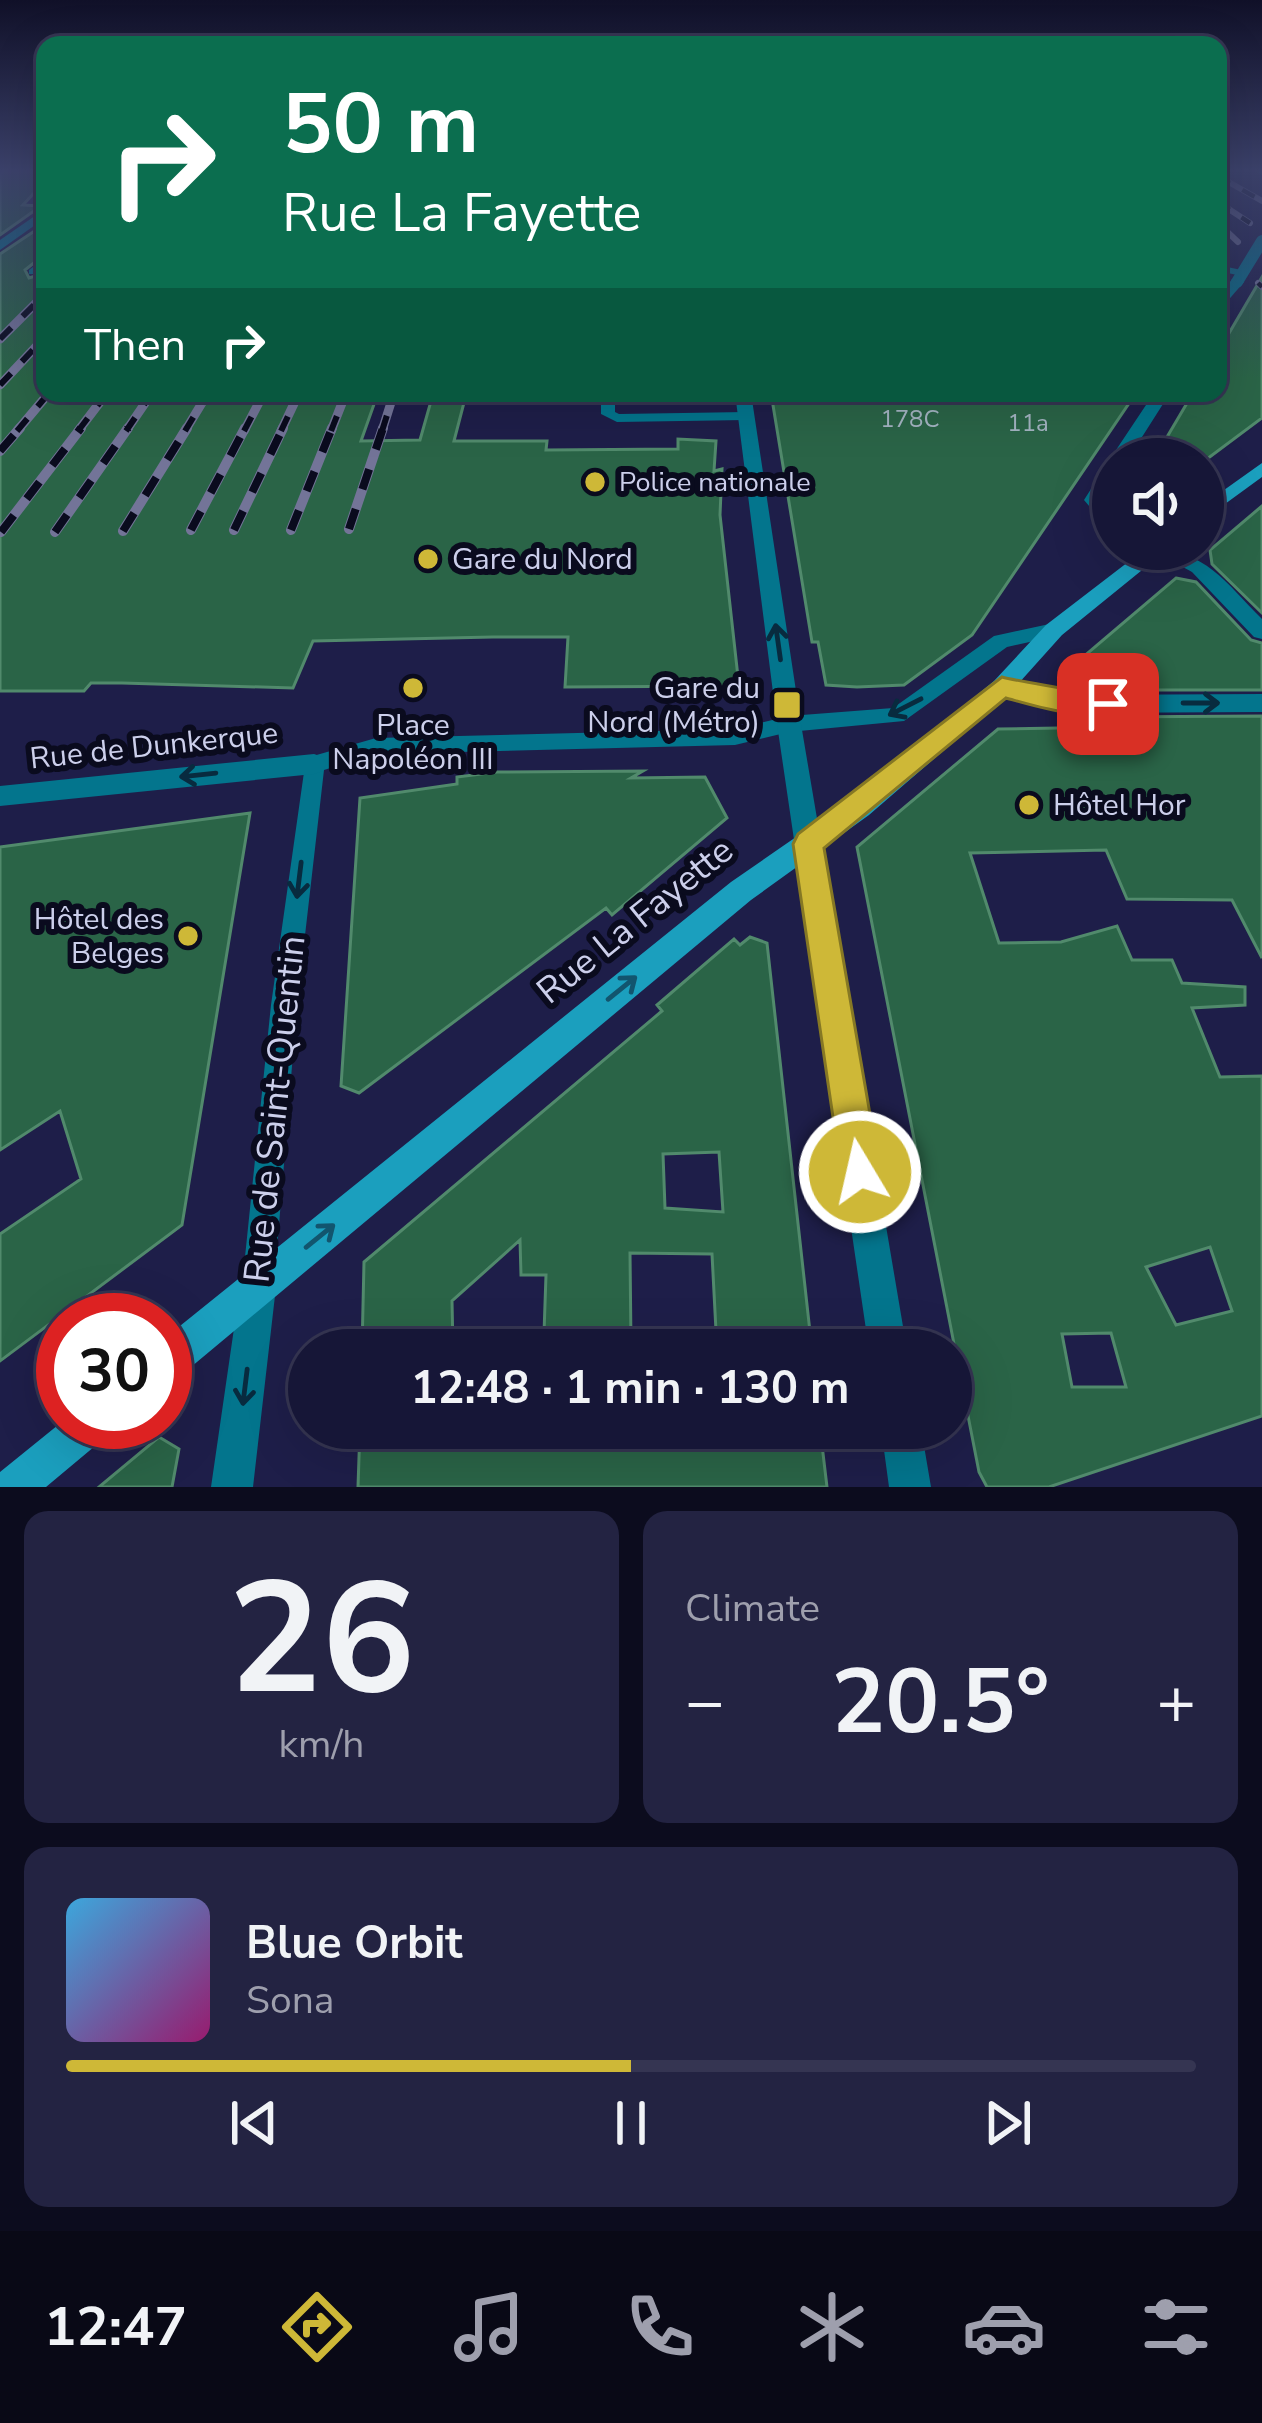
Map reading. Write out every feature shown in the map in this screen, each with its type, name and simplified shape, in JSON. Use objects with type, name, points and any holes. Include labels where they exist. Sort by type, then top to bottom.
[{"type":"main road","points":[[1224,498],[1262,468]]},
{"type":"main road","name":"Rue La Fayette","points":[[192,1341],[741,891],[808,844],[1002,687],[1054,630],[1132,570]]},
{"type":"main road","points":[[14,1487],[60,1449]]},
{"type":"street","points":[[1231,273],[1262,241]]},
{"type":"street","points":[[1133,438],[1156,402]]},
{"type":"street","points":[[745,405],[789,724],[886,1329]]},
{"type":"street","points":[[1202,570],[1262,632]]},
{"type":"street","points":[[1002,687],[1070,704],[1262,703]]},
{"type":"street","name":"Rue de Dunkerque","points":[[0,796],[314,764]]},
{"type":"street","name":"Rue de Saint-Quentin","points":[[232,1487],[258,1287]]},
{"type":"street","points":[[904,1449],[910,1487]]},
{"type":"lane","points":[[33,272],[36,269]]},
{"type":"lane","points":[[608,402],[608,414],[656,418],[745,405]]},
{"type":"lane","points":[[638,405],[656,418]]},
{"type":"lane","points":[[314,764],[400,745],[734,737],[789,724],[897,715],[1001,641],[1054,630]]},
{"type":"lane","name":"Rue de Saint-Quentin","points":[[258,1287],[277,1070],[314,764]]},
{"type":"building","points":[[20,240],[36,240],[36,261],[25,270],[29,278],[36,276],[36,402],[375,402],[361,441],[420,440],[431,402],[464,402],[454,441],[547,441],[546,450],[678,449],[678,439],[716,441],[714,471],[722,469],[720,515],[739,686],[565,687],[568,637],[493,637],[313,641],[293,688],[91,683],[84,691],[0,691],[0,254]]},
{"type":"building","points":[[1262,277],[1262,418],[1224,446],[1224,438],[1166,438],[1188,402],[1227,402],[1227,337]]},
{"type":"building","points":[[772,402],[1130,402],[1106,438],[1092,438],[1092,458],[972,635],[904,685],[826,685],[818,642],[812,642]]},
{"type":"building","points":[[1262,506],[1262,613],[1218,570],[1224,570],[1224,538]]},
{"type":"building","points":[[1176,578],[1196,582],[1251,640],[1262,643],[1262,690],[1079,690],[1063,674]]},
{"type":"building","points":[[1262,716],[1262,958],[1232,900],[1127,899],[1106,850],[970,853],[999,943],[1061,942],[1117,926],[1132,960],[1172,960],[1182,983],[1245,987],[1245,1005],[1192,1008],[1220,1077],[1262,1076],[1262,1416],[1049,1487],[987,1487],[972,1436],[972,1329],[951,1329],[857,847],[998,729],[1113,727],[1104,717]],"holes":[[[1210,1247],[1232,1311],[1176,1325],[1146,1267]],[[1111,1333],[1126,1387],[1072,1387],[1062,1334]]]},
{"type":"building","points":[[643,771],[631,778],[705,777],[727,818],[612,915],[606,908],[359,1093],[341,1086],[360,798],[457,784],[457,777],[497,772]]},
{"type":"building","points":[[250,813],[182,1225],[91,1293],[36,1293],[36,1334],[0,1361],[0,1234],[81,1179],[60,1111],[0,1150],[0,847]]},
{"type":"building","points":[[750,937],[767,943],[810,1329],[716,1329],[712,1254],[630,1253],[631,1329],[544,1329],[546,1275],[521,1275],[520,1240],[452,1301],[453,1329],[362,1329],[364,1262],[662,1011],[657,1005],[734,939],[740,945]],"holes":[[[719,1152],[723,1212],[665,1208],[663,1154]]]},
{"type":"building","points":[[145,1449],[179,1449],[172,1487],[99,1487]]},
{"type":"building","points":[[359,1449],[822,1449],[827,1487],[358,1487]]},
{"type":"railway","points":[[1258,283],[1262,287]]},
{"type":"railway","points":[[0,339],[36,303]]},
{"type":"railway","points":[[0,385],[36,347]]},
{"type":"railway","points":[[17,431],[41,402]]},
{"type":"railway","points":[[78,431],[100,402]]},
{"type":"railway","points":[[126,431],[146,402]]},
{"type":"railway","points":[[185,431],[203,402]]},
{"type":"railway","points":[[244,431],[259,402]]},
{"type":"railway","points":[[281,431],[295,402]]},
{"type":"railway","points":[[331,431],[342,402]]},
{"type":"railway","points":[[382,431],[391,402]]},
{"type":"railway","points":[[0,451],[20,428]]},
{"type":"railway","points":[[1,532],[81,428]]},
{"type":"railway","points":[[55,532],[128,428]]},
{"type":"railway","points":[[123,531],[187,428]]},
{"type":"railway","points":[[191,530],[245,428]]},
{"type":"railway","points":[[234,530],[283,428]]},
{"type":"railway","points":[[291,530],[332,428]]},
{"type":"railway","points":[[349,529],[382,431]]},
{"type":"place","name":"Police nationale","points":[[595,482]]},
{"type":"place","name":"Gare du Nord","points":[[428,559]]},
{"type":"place","name":"Place Napoléon III","points":[[413,688]]},
{"type":"place","name":"Gare du Nord (Métro)","points":[[787,705]]},
{"type":"place","name":"Hôtel Hor","points":[[1029,805]]},
{"type":"place","name":"Hôtel des Belges","points":[[188,936]]},
{"type":"route","points":[[860,1172],[808,844],[860,807],[1002,687],[1070,704],[1108,704]]}]
